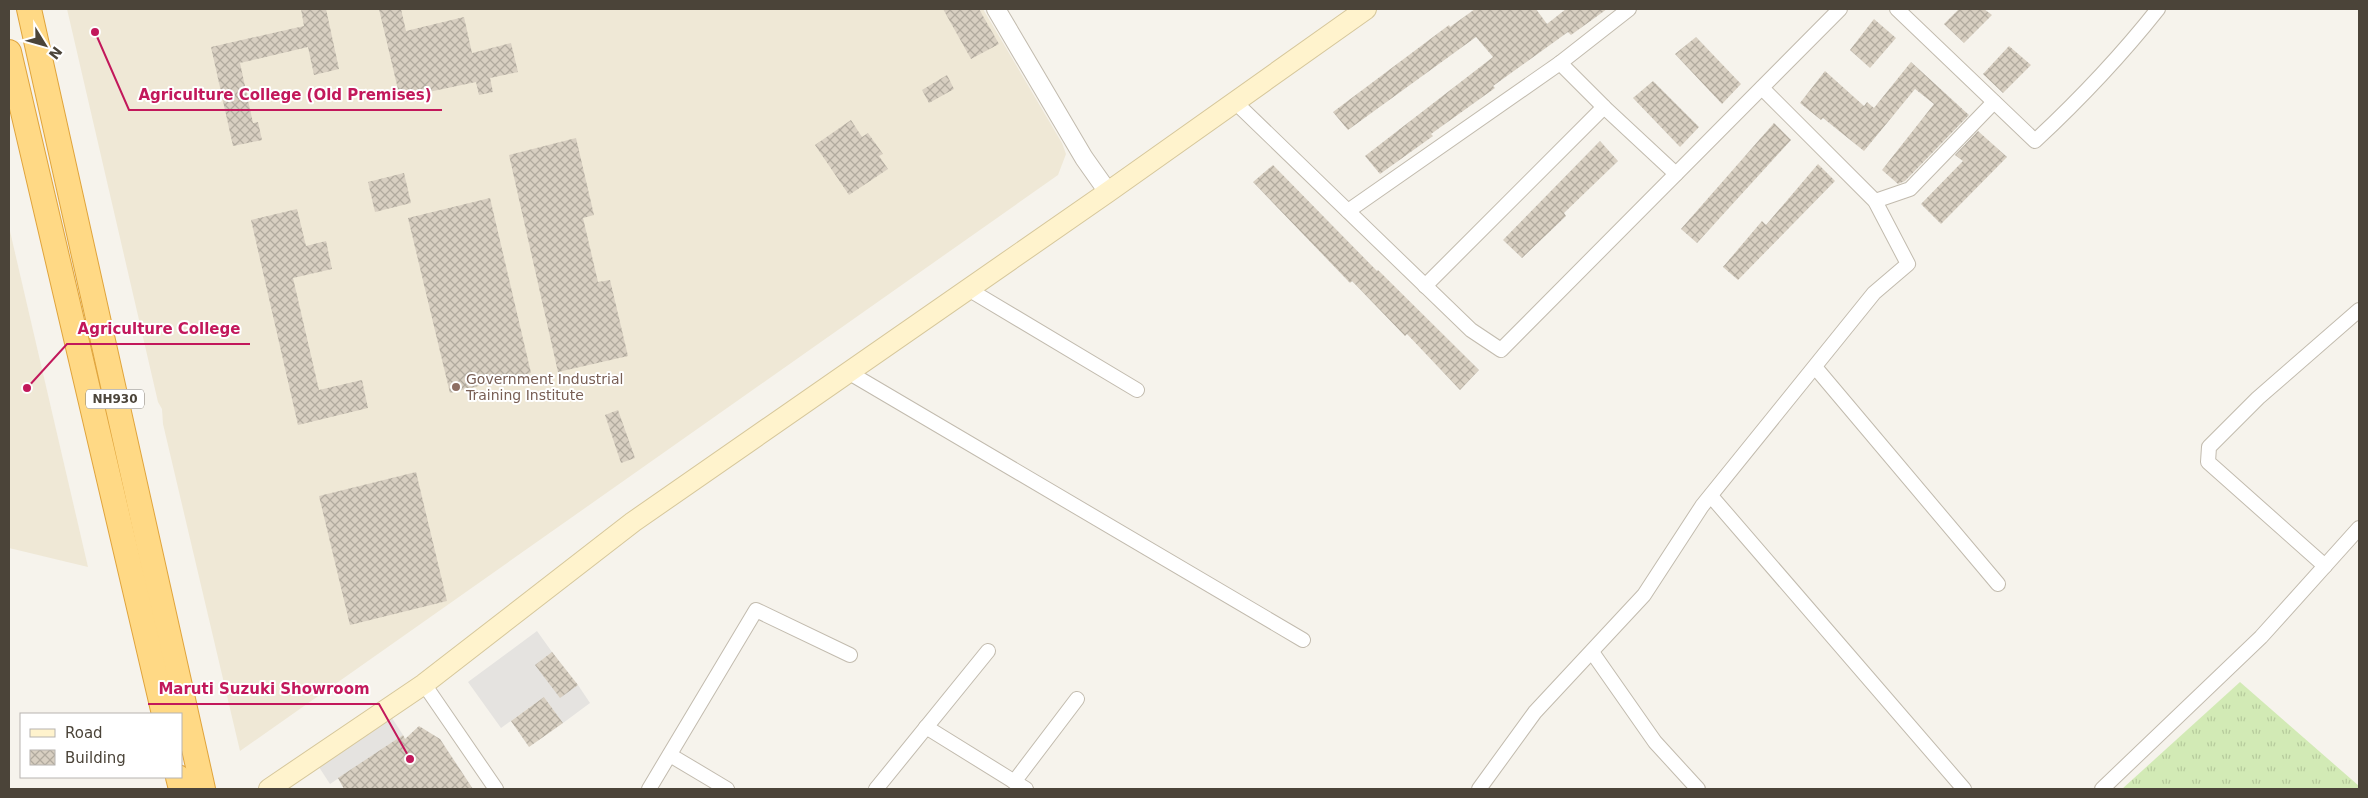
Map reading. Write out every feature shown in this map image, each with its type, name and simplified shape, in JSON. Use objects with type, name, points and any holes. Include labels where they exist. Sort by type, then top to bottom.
[{"type":"highway","name":"NH930","points":[[29,9],[203,789]]},
{"type":"highway","name":"NH930","points":[[9,52],[164,713]]},
{"type":"main road","points":[[269,789],[424,684],[633,522],[1108,192],[1366,9]]},
{"type":"street","points":[[996,9],[1084,158],[1108,192]]},
{"type":"street","points":[[1348,211],[1560,63],[1629,9]]},
{"type":"street","points":[[1235,102],[1471,330],[1501,350],[1840,9]]},
{"type":"street","points":[[1897,9],[2034,141],[2075,103],[2119,56],[2158,9]]},
{"type":"street","points":[[1560,63],[1676,174]]},
{"type":"street","points":[[1479,789],[1535,712],[1644,594],[1668,556],[1711,496],[1874,292],[1908,264],[1875,201],[1762,88]]},
{"type":"street","points":[[1875,201],[1910,189],[1994,102]]},
{"type":"street","points":[[1425,286],[1604,107]]},
{"type":"street","points":[[968,289],[1137,390]]},
{"type":"street","points":[[2325,566],[2208,462],[2210,447],[2258,398],[2359,310]]},
{"type":"street","points":[[1815,367],[1998,584]]},
{"type":"street","points":[[848,372],[1303,640]]},
{"type":"street","points":[[1711,496],[1964,789]]},
{"type":"street","points":[[2102,789],[2261,636],[2359,528]]},
{"type":"street","points":[[649,789],[756,610],[850,655]]},
{"type":"street","points":[[876,789],[988,651]]},
{"type":"street","points":[[1592,652],[1655,742],[1698,789]]},
{"type":"street","points":[[424,684],[496,789]]},
{"type":"street","points":[[1014,782],[1076,699]]},
{"type":"street","points":[[926,727],[1026,789]]},
{"type":"street","points":[[670,754],[727,789]]},
{"type":"shaded area","name":"Government Industrial Training Institute","points":[[67,9],[983,9],[1062,143],[1066,154],[1058,175],[240,751],[163,424],[162,409],[158,402]]},
{"type":"shaded area","points":[[9,227],[88,567],[9,548]]},
{"type":"shaded area","points":[[537,631],[552,652],[535,665],[548,673],[564,695],[578,685],[590,703],[563,723],[544,697],[501,728],[468,682]]},
{"type":"shaded area","points":[[390,715],[403,735],[330,784],[317,764]]},
{"type":"green space","points":[[2240,682],[2359,786],[2359,789],[2122,789]]},
{"type":"building","points":[[301,9],[326,9],[339,69],[314,75],[308,47],[240,63],[253,123],[258,122],[262,140],[233,146],[211,47],[304,26]]},
{"type":"building","points":[[379,9],[401,9],[406,31],[464,17],[472,53],[511,43],[518,72],[490,78],[493,92],[479,95],[476,82],[400,98]]},
{"type":"building","points":[[943,9],[979,9],[999,44],[971,59]]},
{"type":"building","points":[[1475,9],[1536,9],[1547,24],[1566,9],[1607,9],[1571,35],[1568,32],[1493,86],[1495,88],[1380,174],[1365,156],[1493,57],[1476,37],[1348,130],[1333,112],[1449,25],[1450,27]]},
{"type":"building","points":[[1959,9],[1984,9],[1992,15],[1964,43],[1944,24]]},
{"type":"building","points":[[1874,19],[1896,38],[1870,68],[1850,50]]},
{"type":"building","points":[[1696,37],[1741,84],[1722,104],[1675,54]]},
{"type":"building","points":[[2009,46],[2031,65],[2003,93],[1983,74]]},
{"type":"building","points":[[1911,62],[1969,115],[1905,181],[1898,184],[1882,170],[1934,104],[1915,89],[1864,151],[1823,118],[1821,120],[1800,103],[1825,71],[1864,106],[1867,102],[1874,108]]},
{"type":"building","points":[[947,75],[954,89],[929,103],[922,90]]},
{"type":"building","points":[[1653,81],[1699,127],[1680,147],[1633,98]]},
{"type":"building","points":[[851,120],[862,137],[868,133],[883,154],[879,156],[888,169],[849,195],[815,145]]},
{"type":"building","points":[[1774,123],[1791,140],[1697,243],[1681,229]]},
{"type":"building","points":[[1978,131],[2007,157],[1941,224],[1921,204],[1963,161],[1955,155]]},
{"type":"building","points":[[576,138],[594,215],[583,218],[598,282],[610,280],[628,356],[558,372],[509,155]]},
{"type":"building","points":[[1600,141],[1618,161],[1564,213],[1566,216],[1522,258],[1503,240]]},
{"type":"building","points":[[1818,164],[1835,181],[1738,280],[1723,267],[1762,221],[1766,225]]},
{"type":"building","points":[[1273,165],[1377,271],[1479,370],[1460,390],[1407,334],[1405,336],[1352,281],[1350,283],[1253,182]]},
{"type":"building","points":[[404,173],[411,203],[375,212],[368,182]]},
{"type":"building","points":[[490,198],[531,373],[450,393],[408,218]]},
{"type":"building","points":[[297,209],[306,246],[326,241],[332,269],[293,278],[319,390],[362,380],[368,408],[298,425],[251,220]]},
{"type":"building","points":[[618,410],[635,458],[621,463],[605,415]]},
{"type":"building","points":[[416,472],[447,601],[350,625],[319,496]]},
{"type":"building","points":[[552,652],[578,685],[560,698],[535,665]]},
{"type":"building","points":[[544,697],[563,723],[529,747],[511,721]]},
{"type":"building","points":[[419,726],[440,739],[473,789],[344,789],[338,778],[403,735],[405,739]]},
{"type":"place","name":"Agriculture College (Old Premises)","points":[[95,32]]},
{"type":"place","name":"Government Industrial Training Institute","points":[[456,387]]},
{"type":"place","name":"Agriculture College","points":[[27,388]]},
{"type":"place","name":"Maruti Suzuki Showroom","points":[[410,759]]}]
